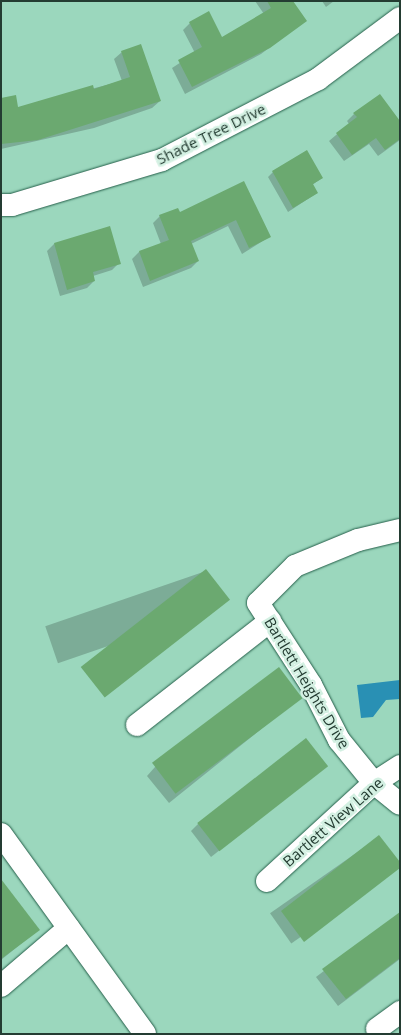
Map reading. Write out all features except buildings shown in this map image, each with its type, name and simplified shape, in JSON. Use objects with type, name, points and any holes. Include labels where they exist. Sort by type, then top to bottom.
[{"type":"street","name":"Shade Tree Drive","points":[[1,205],[12,205],[162,160],[318,79],[400,18]]},
{"type":"street","points":[[137,725],[264,612],[295,566],[358,540],[400,530]]},
{"type":"street","name":"Bartlett Heights Drive","points":[[264,612],[311,685],[338,740],[374,784],[400,804]]},
{"type":"street","name":"Bartlett View Lane","points":[[267,880],[374,784],[400,766]]},
{"type":"street","points":[[1,834],[145,1034]]},
{"type":"street","points":[[1,986],[69,928]]},
{"type":"street","points":[[377,1029],[400,1012]]},
{"type":"water","points":[[400,680],[400,699],[386,700],[373,717],[361,718],[357,685]]}]
